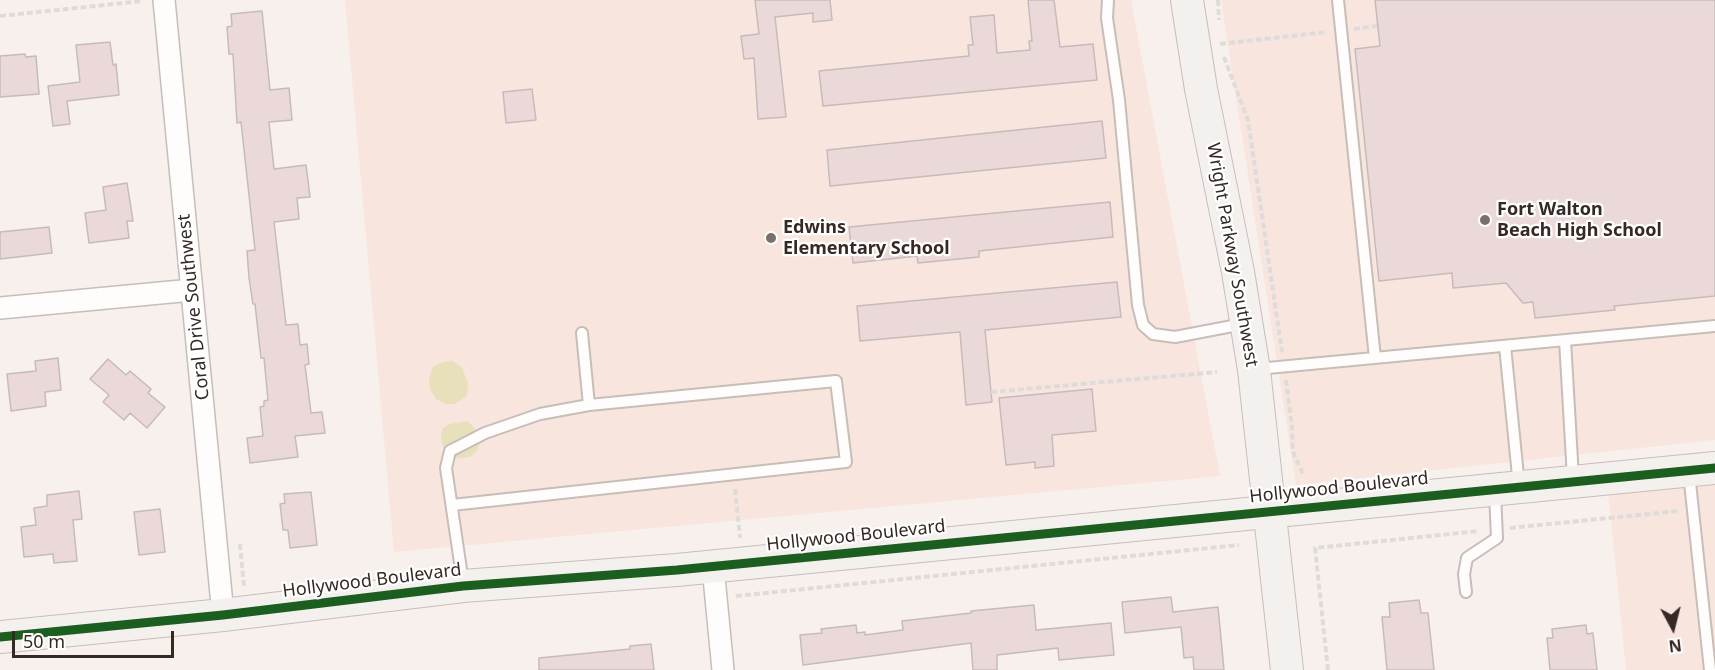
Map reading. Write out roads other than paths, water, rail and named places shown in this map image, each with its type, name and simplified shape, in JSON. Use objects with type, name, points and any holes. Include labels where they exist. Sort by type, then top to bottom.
[{"type":"street","name":"Coral Drive Southwest","points":[[164,0],[223,615]]},
{"type":"street","name":"Wright Parkway Southwest","points":[[1187,0],[1211,41],[1246,323],[1269,368],[1271,511],[1287,670]]},
{"type":"street","points":[[0,309],[192,290]]},
{"type":"street","name":"Hollywood Boulevard","points":[[0,637],[223,615],[463,586],[728,565],[1702,469]]},
{"type":"street","points":[[723,670],[716,598],[728,565]]},
{"type":"lane","points":[[1108,0],[1107,18],[1119,100],[1138,306],[1143,326],[1153,334],[1174,337],[1246,323]]},
{"type":"lane","points":[[1338,0],[1375,358]]},
{"type":"lane","points":[[1269,368],[1715,326]]},
{"type":"lane","points":[[582,333],[589,405]]},
{"type":"lane","points":[[1565,340],[1573,482]]},
{"type":"lane","points":[[1466,592],[1464,574],[1467,558],[1497,538],[1507,488],[1505,346]]},
{"type":"lane","points":[[452,505],[846,462],[836,381],[589,405],[540,414],[485,433],[450,451],[446,468],[463,586]]},
{"type":"lane","points":[[1702,469],[1693,509],[1710,670]]},
{"type":"place","name":"Fort Walton Beach High School","points":[[1485,220]]},
{"type":"place","name":"Edwins Elementary School","points":[[771,238]]}]
